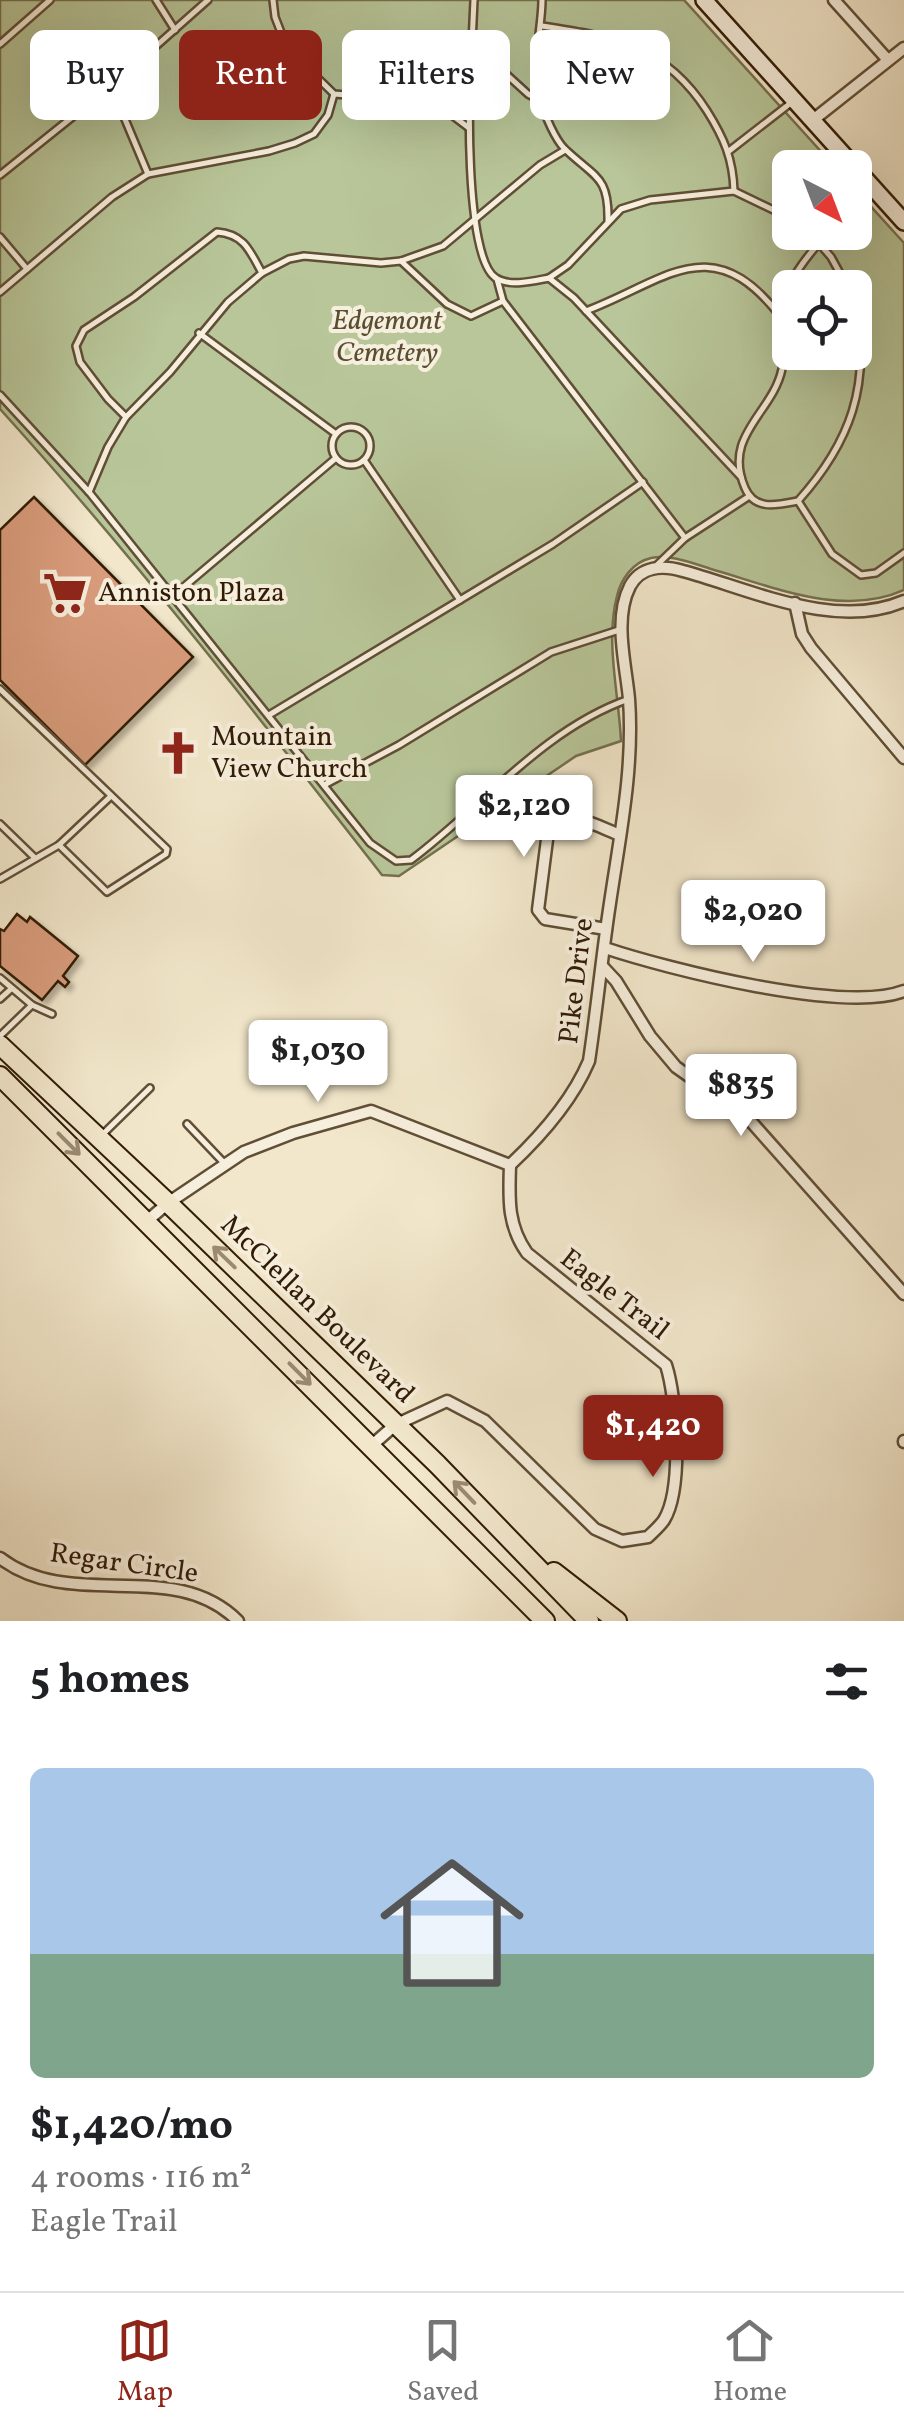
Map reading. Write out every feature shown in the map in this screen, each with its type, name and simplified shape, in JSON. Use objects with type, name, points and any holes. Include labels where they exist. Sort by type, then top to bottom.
[{"type":"highway","name":"McClellan Boulevard","points":[[0,1045],[168,1202],[396,1425],[588,1621]]},
{"type":"highway","name":"McClellan Boulevard","points":[[0,1076],[546,1621]]},
{"type":"highway","points":[[500,1528],[617,1621]]},
{"type":"main road","points":[[704,0],[904,222]]},
{"type":"street","points":[[834,0],[887,58]]},
{"type":"street","points":[[813,120],[904,48]]},
{"type":"street","points":[[655,567],[677,569],[796,603],[864,611],[904,601]]},
{"type":"street","name":"Pike Drive","points":[[510,1165],[579,1086],[590,1060],[631,741],[622,629],[630,586],[638,575],[655,567]]},
{"type":"street","points":[[796,603],[802,634],[810,648],[904,758]]},
{"type":"street","points":[[606,929],[545,919],[538,910],[549,824],[561,816],[576,818],[620,835]]},
{"type":"street","points":[[605,948],[744,984],[858,999],[886,998],[904,991]]},
{"type":"street","points":[[602,966],[676,1067],[747,1117],[904,1294]]},
{"type":"street","points":[[147,1221],[168,1202],[244,1152],[370,1111],[510,1165]]},
{"type":"street","name":"Eagle Trail","points":[[372,1446],[396,1425],[447,1401],[485,1420],[596,1529],[622,1541],[648,1538],[666,1517],[676,1435],[674,1392],[666,1365],[527,1253],[515,1236],[508,1205],[510,1165]]},
{"type":"street","name":"Regar Circle","points":[[0,1558],[13,1568],[56,1583],[197,1592],[224,1607],[238,1621]]},
{"type":"lane","points":[[0,44],[50,0]]},
{"type":"lane","points":[[156,0],[175,30]]},
{"type":"lane","points":[[159,44],[208,0]]},
{"type":"lane","points":[[274,0],[275,17],[287,48],[334,94],[425,101],[440,106],[469,128]]},
{"type":"lane","points":[[473,30],[474,0]]},
{"type":"lane","points":[[542,0],[542,30]]},
{"type":"lane","points":[[542,26],[623,41],[645,49],[684,80],[716,124],[729,151],[734,190]]},
{"type":"lane","points":[[510,75],[530,92]]},
{"type":"lane","points":[[0,292],[112,197],[148,174],[295,143],[314,134],[328,115],[334,94]]},
{"type":"lane","points":[[729,151],[794,101]]},
{"type":"lane","points":[[1,171],[68,120]]},
{"type":"lane","points":[[126,120],[148,174]]},
{"type":"lane","points":[[469,120],[479,252],[497,280],[502,301],[685,538]]},
{"type":"lane","points":[[549,120],[565,150],[605,185],[609,197],[608,222]]},
{"type":"lane","points":[[90,492],[108,446],[126,417],[170,372],[228,302],[262,273],[304,256],[400,261],[442,246],[540,165],[565,150]]},
{"type":"lane","points":[[497,280],[518,283],[549,278],[568,265],[621,209],[650,200],[734,190],[772,209]]},
{"type":"lane","points":[[126,417],[80,362],[76,346],[84,330],[134,297],[216,232],[233,234],[246,243],[262,273]]},
{"type":"lane","points":[[0,236],[26,269]]},
{"type":"lane","points":[[798,270],[812,250]]},
{"type":"lane","points":[[400,261],[458,312],[472,316],[502,301]]},
{"type":"lane","points":[[586,310],[642,288],[663,274],[698,266],[735,274],[754,286],[772,307]]},
{"type":"lane","points":[[549,278],[586,310],[740,477],[757,503],[774,506],[798,501],[826,470],[850,423],[860,370]]},
{"type":"lane","points":[[200,333],[336,434]]},
{"type":"lane","points":[[740,477],[739,459],[746,430],[777,385],[782,370]]},
{"type":"lane","points":[[0,394],[90,492],[370,843],[396,860],[411,860],[535,756],[604,708],[628,699]]},
{"type":"lane","points":[[352,427],[364,431],[370,442],[364,460],[353,465],[336,458],[332,446],[336,434],[352,427]]},
{"type":"lane","points":[[173,596],[336,458]]},
{"type":"lane","points":[[364,460],[460,600]]},
{"type":"lane","points":[[269,714],[553,544],[643,482]]},
{"type":"lane","points":[[655,567],[685,538],[749,496]]},
{"type":"lane","points":[[798,501],[832,554],[862,575],[876,573],[904,554]]},
{"type":"lane","points":[[326,784],[399,745],[550,652],[622,629]]},
{"type":"lane","points":[[0,690],[167,849],[166,854],[107,892],[60,845]]},
{"type":"lane","points":[[0,879],[60,845],[111,796]]},
{"type":"lane","points":[[0,824],[35,858]]},
{"type":"lane","points":[[0,978],[32,1005],[52,1014]]},
{"type":"lane","points":[[0,999],[11,989]]},
{"type":"lane","points":[[0,1036],[32,1005]]},
{"type":"lane","points":[[99,1138],[150,1088]]},
{"type":"lane","points":[[187,1124],[225,1164]]},
{"type":"green space","name":"Edgemont Cemetery","points":[[0,0],[684,0],[820,150],[772,150],[772,250],[872,250],[872,208],[904,243],[904,590],[881,598],[832,600],[782,590],[673,558],[651,558],[639,563],[621,583],[612,631],[621,741],[576,756],[399,876],[382,875],[242,697],[0,409]]},
{"type":"building","name":"Anniston Plaza","points":[[34,497],[193,657],[85,765],[0,680],[0,530]]},
{"type":"building","points":[[17,914],[27,922],[30,917],[78,956],[63,976],[69,982],[65,987],[58,981],[42,1000],[0,966],[0,929],[4,931]]},
{"type":"place","name":"Anniston Plaza","points":[[65,593]]},
{"type":"place","name":"Mountain View Church","points":[[178,753]]}]
